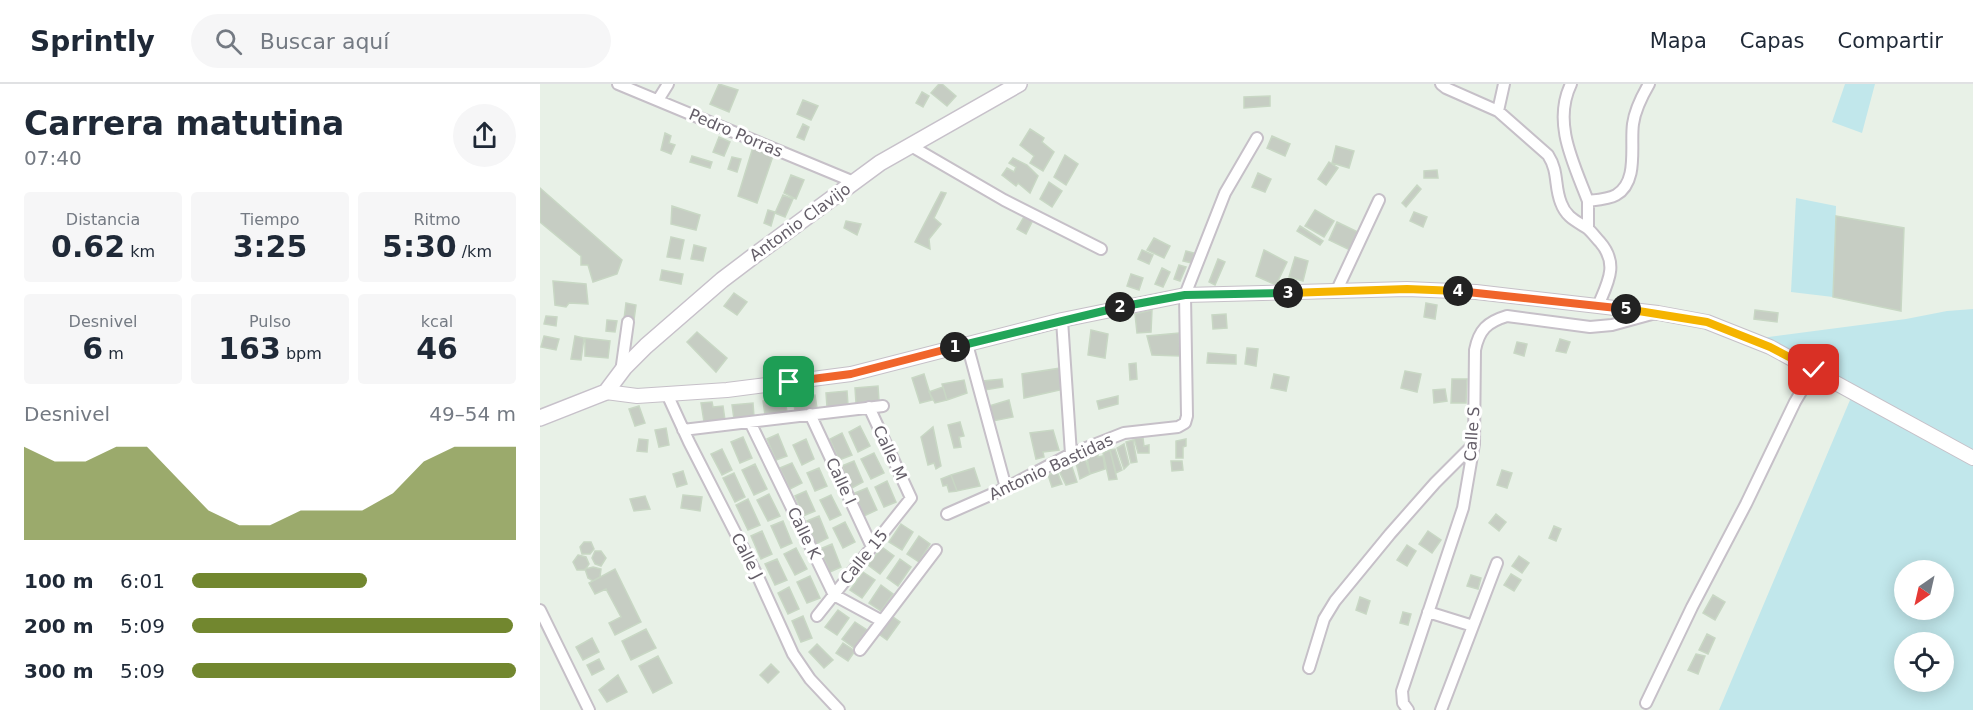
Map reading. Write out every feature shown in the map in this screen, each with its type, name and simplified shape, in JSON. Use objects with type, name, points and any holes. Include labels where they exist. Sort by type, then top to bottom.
[{"type":"main road","name":"Antonio Clavijo","points":[[606,392],[621,372],[646,346],[722,280],[880,163],[1013,85]]},
{"type":"main road","points":[[540,418],[606,392]]},
{"type":"street","name":"Pedro Porras","points":[[618,84],[854,182]]},
{"type":"street","points":[[658,100],[668,84]]},
{"type":"street","points":[[1441,84],[1498,111],[1548,155],[1557,174],[1561,204],[1568,216],[1588,229],[1608,252],[1611,266],[1609,280],[1598,306]]},
{"type":"street","points":[[1498,111],[1504,84]]},
{"type":"street","points":[[1571,84],[1567,93],[1563,118],[1567,144],[1588,201],[1588,229]]},
{"type":"street","points":[[1588,201],[1616,195],[1626,185],[1631,169],[1634,122],[1640,99],[1649,84]]},
{"type":"street","points":[[1185,295],[1225,193],[1257,138]]},
{"type":"street","points":[[911,146],[1004,200],[1101,249]]},
{"type":"street","points":[[1336,291],[1380,200]]},
{"type":"street","points":[[606,392],[637,396],[727,390],[851,374],[1062,320],[1185,295],[1407,289],[1476,292],[1658,313],[1707,322],[1770,347],[1973,458]]},
{"type":"street","name":"Antonio Bastidas","points":[[947,514],[1006,488],[1071,454],[1124,433],[1178,427],[1185,423],[1187,416],[1185,295]]},
{"type":"street","name":"Calle S","points":[[1408,710],[1403,703],[1402,691],[1463,508],[1474,444],[1475,350],[1478,337],[1484,327],[1507,316],[1590,327],[1612,326],[1658,313]]},
{"type":"street","points":[[1062,320],[1071,454]]},
{"type":"street","points":[[621,372],[628,322]]},
{"type":"street","points":[[967,344],[1006,488]]},
{"type":"street","points":[[1646,703],[1795,402],[1814,370]]},
{"type":"street","name":"Calle J","points":[[667,394],[759,579],[793,654],[810,679],[839,710]]},
{"type":"street","points":[[684,430],[883,406]]},
{"type":"street","name":"Calle M","points":[[869,407],[911,498]]},
{"type":"street","name":"Calle I","points":[[810,414],[872,547]]},
{"type":"street","name":"Calle K","points":[[750,422],[834,595]]},
{"type":"street","points":[[1309,668],[1324,619],[1335,601],[1428,491],[1474,444]]},
{"type":"street","name":"Calle 15","points":[[817,616],[911,498]]},
{"type":"street","points":[[860,650],[936,550]]},
{"type":"street","points":[[1441,710],[1497,563]]},
{"type":"street","points":[[834,595],[882,621]]},
{"type":"street","points":[[540,610],[589,710]]},
{"type":"street","points":[[1428,612],[1473,626]]},
{"type":"shaded area","points":[[1845,84],[1875,84],[1862,133],[1832,122]]},
{"type":"shaded area","points":[[1796,198],[1836,206],[1833,297],[1791,292]]},
{"type":"shaded area","points":[[1973,309],[1973,710],[1719,710],[1853,393],[1753,339],[1906,319],[1947,311]]},
{"type":"building","points":[[719,84],[738,90],[729,112],[710,104]]},
{"type":"building","points":[[939,84],[956,96],[947,106],[931,93]]},
{"type":"building","points":[[922,92],[929,96],[923,107],[916,103]]},
{"type":"building","points":[[1270,96],[1270,106],[1244,108],[1244,97]]},
{"type":"building","points":[[803,100],[818,106],[811,120],[797,114]]},
{"type":"building","points":[[803,124],[809,127],[804,140],[797,137]]},
{"type":"building","points":[[1030,129],[1044,138],[1042,142],[1054,152],[1043,171],[1030,163],[1034,156],[1020,145]]},
{"type":"building","points":[[665,133],[671,136],[669,143],[675,145],[671,154],[661,150]]},
{"type":"building","points":[[1272,136],[1290,144],[1285,156],[1267,148]]},
{"type":"building","points":[[719,137],[730,142],[724,156],[713,152]]},
{"type":"building","points":[[1336,146],[1354,151],[1349,168],[1332,163]]},
{"type":"building","points":[[753,147],[773,156],[757,203],[738,196]]},
{"type":"building","points":[[1065,155],[1078,164],[1066,185],[1054,177]]},
{"type":"building","points":[[692,156],[712,162],[710,168],[690,162]]},
{"type":"building","points":[[732,157],[741,159],[737,172],[728,169]]},
{"type":"building","points":[[1013,158],[1027,165],[1038,176],[1030,193],[1018,183],[1016,186],[1002,175],[1007,168],[1014,172],[1016,167],[1009,163]]},
{"type":"building","points":[[1329,162],[1338,168],[1326,185],[1318,179]]},
{"type":"building","points":[[1437,170],[1438,178],[1424,178],[1424,171]]},
{"type":"building","points":[[1258,173],[1271,179],[1265,192],[1252,187]]},
{"type":"building","points":[[791,175],[804,180],[796,199],[784,193]]},
{"type":"building","points":[[1049,182],[1062,191],[1052,207],[1040,199]]},
{"type":"building","points":[[1417,185],[1421,189],[1406,207],[1402,203]]},
{"type":"building","points":[[540,188],[622,260],[617,274],[593,282],[588,265],[581,265],[581,256],[540,222]]},
{"type":"building","points":[[941,192],[946,193],[934,218],[941,224],[929,239],[930,249],[915,242]]},
{"type":"building","points":[[783,195],[793,199],[785,217],[775,213]]},
{"type":"building","points":[[672,206],[700,215],[696,230],[671,224]]},
{"type":"building","points":[[768,210],[775,212],[771,226],[764,223]]},
{"type":"building","points":[[1315,210],[1334,221],[1324,237],[1305,226]]},
{"type":"building","points":[[1414,212],[1427,217],[1423,227],[1410,221]]},
{"type":"building","points":[[1025,215],[1033,220],[1026,234],[1017,229]]},
{"type":"building","points":[[1836,216],[1904,228],[1901,311],[1833,297]]},
{"type":"building","points":[[846,221],[861,224],[857,235],[844,228]]},
{"type":"building","points":[[1337,222],[1358,232],[1350,250],[1329,240]]},
{"type":"building","points":[[1300,226],[1323,241],[1320,245],[1297,231]]},
{"type":"building","points":[[671,237],[684,240],[680,259],[667,257]]},
{"type":"building","points":[[1154,238],[1170,246],[1164,258],[1147,250]]},
{"type":"building","points":[[694,245],[706,248],[703,261],[691,259]]},
{"type":"building","points":[[1142,250],[1153,255],[1149,264],[1138,259]]},
{"type":"building","points":[[1264,250],[1287,262],[1276,285],[1256,276]]},
{"type":"building","points":[[1186,251],[1194,253],[1192,263],[1183,261]]},
{"type":"building","points":[[1295,257],[1308,261],[1303,281],[1289,277]]},
{"type":"building","points":[[1218,259],[1225,262],[1215,285],[1209,282]]},
{"type":"building","points":[[1179,265],[1186,267],[1180,281],[1174,279]]},
{"type":"building","points":[[1162,268],[1170,272],[1163,287],[1155,284]]},
{"type":"building","points":[[662,270],[683,274],[681,284],[660,280]]},
{"type":"building","points":[[1131,274],[1143,278],[1139,290],[1127,286]]},
{"type":"building","points":[[553,281],[586,284],[588,304],[569,303],[566,307],[555,305]]},
{"type":"building","points":[[734,293],[747,302],[737,315],[724,306]]},
{"type":"building","points":[[626,303],[636,305],[634,320],[624,319]]},
{"type":"building","points":[[1426,303],[1437,305],[1435,319],[1424,317]]},
{"type":"building","points":[[1152,310],[1151,332],[1137,333],[1135,314]]},
{"type":"building","points":[[1755,310],[1778,313],[1777,322],[1754,319]]},
{"type":"building","points":[[1226,314],[1227,328],[1213,329],[1212,315]]},
{"type":"building","points":[[546,316],[557,317],[556,326],[544,324]]},
{"type":"building","points":[[607,320],[617,321],[615,332],[606,331]]},
{"type":"building","points":[[1091,330],[1108,334],[1105,358],[1088,355]]},
{"type":"building","points":[[697,332],[727,358],[716,372],[687,342]]},
{"type":"building","points":[[1179,333],[1180,356],[1152,355],[1147,336]]},
{"type":"building","points":[[544,336],[559,339],[556,350],[541,347]]},
{"type":"building","points":[[575,336],[584,338],[581,360],[571,359]]},
{"type":"building","points":[[585,338],[610,341],[608,358],[585,356]]},
{"type":"building","points":[[1560,339],[1570,342],[1566,353],[1556,351]]},
{"type":"building","points":[[1517,342],[1527,344],[1524,356],[1514,353]]},
{"type":"building","points":[[1247,348],[1258,349],[1256,366],[1245,364]]},
{"type":"building","points":[[1208,353],[1236,355],[1236,364],[1207,363]]},
{"type":"building","points":[[1136,363],[1137,379],[1130,380],[1129,364]]},
{"type":"building","points":[[1061,368],[1060,390],[1024,398],[1022,374]]},
{"type":"building","points":[[1405,371],[1421,374],[1417,392],[1401,388]]},
{"type":"building","points":[[924,374],[932,400],[920,403],[912,378]]},
{"type":"building","points":[[1274,374],[1289,377],[1286,391],[1271,388]]},
{"type":"building","points":[[1002,379],[1003,387],[985,390],[983,381]]},
{"type":"building","points":[[1452,379],[1467,379],[1466,403],[1451,403]]},
{"type":"building","points":[[964,380],[967,393],[947,400],[942,384]]},
{"type":"building","points":[[878,386],[879,401],[856,403],[855,388]]},
{"type":"building","points":[[943,387],[947,400],[935,403],[929,392]]},
{"type":"building","points":[[1445,389],[1447,401],[1434,403],[1433,390]]},
{"type":"building","points":[[847,391],[848,405],[827,407],[826,393]]},
{"type":"building","points":[[815,395],[817,408],[795,411],[793,398]]},
{"type":"building","points":[[1118,396],[1118,404],[1099,409],[1097,401]]},
{"type":"building","points":[[785,399],[787,412],[765,415],[763,401]]},
{"type":"building","points":[[1009,400],[1013,417],[993,421],[989,406]]},
{"type":"building","points":[[712,402],[713,407],[723,406],[725,420],[704,422],[701,403]]},
{"type":"building","points":[[753,403],[754,417],[734,419],[732,405]]},
{"type":"building","points":[[639,406],[645,423],[635,426],[629,409]]},
{"type":"building","points":[[960,422],[964,436],[959,437],[961,447],[954,448],[948,425]]},
{"type":"building","points":[[860,426],[870,446],[858,452],[849,432]]},
{"type":"building","points":[[933,427],[941,466],[936,469],[934,463],[928,465],[921,437]]},
{"type":"building","points":[[666,428],[669,445],[659,447],[655,430]]},
{"type":"building","points":[[1053,430],[1059,450],[1043,452],[1044,457],[1036,459],[1030,433]]},
{"type":"building","points":[[842,433],[852,455],[839,460],[830,439]]},
{"type":"building","points":[[778,434],[787,456],[776,460],[767,439]]},
{"type":"building","points":[[743,437],[752,458],[740,463],[731,442]]},
{"type":"building","points":[[1134,438],[1143,438],[1144,446],[1149,445],[1149,453],[1138,453]]},
{"type":"building","points":[[639,439],[648,440],[647,452],[637,451]]},
{"type":"building","points":[[806,439],[814,459],[802,465],[793,445]]},
{"type":"building","points":[[1186,439],[1183,458],[1176,458],[1176,441]]},
{"type":"building","points":[[1133,440],[1137,462],[1131,463],[1126,442]]},
{"type":"building","points":[[1124,444],[1129,464],[1124,469],[1117,448]]},
{"type":"building","points":[[722,449],[732,470],[722,475],[711,454]]},
{"type":"building","points":[[1115,449],[1122,470],[1116,473],[1110,450]]},
{"type":"building","points":[[1110,450],[1117,479],[1109,480],[1103,453]]},
{"type":"building","points":[[1098,452],[1098,457],[1103,456],[1105,469],[1090,474],[1087,457]]},
{"type":"building","points":[[874,453],[884,473],[871,479],[861,459]]},
{"type":"building","points":[[1084,455],[1090,474],[1080,479],[1076,463]]},
{"type":"building","points":[[854,461],[863,482],[852,488],[842,466]]},
{"type":"building","points":[[1171,461],[1182,461],[1183,470],[1172,471]]},
{"type":"building","points":[[792,463],[802,483],[790,489],[780,468]]},
{"type":"building","points":[[755,464],[767,489],[754,495],[742,470]]},
{"type":"building","points":[[1071,464],[1077,482],[1066,485],[1059,471]]},
{"type":"building","points":[[819,468],[827,486],[815,491],[807,473]]},
{"type":"building","points":[[974,468],[980,486],[957,491],[951,475]]},
{"type":"building","points":[[1502,470],[1512,473],[1507,488],[1497,485]]},
{"type":"building","points":[[683,471],[687,484],[677,487],[673,474]]},
{"type":"building","points":[[1057,471],[1062,484],[1052,487],[1048,475]]},
{"type":"building","points":[[734,473],[745,497],[735,502],[723,478]]},
{"type":"building","points":[[951,475],[957,491],[949,492],[947,485],[943,486],[941,479]]},
{"type":"building","points":[[887,481],[896,502],[884,507],[875,487]]},
{"type":"building","points":[[867,488],[877,510],[864,516],[855,493]]},
{"type":"building","points":[[806,491],[815,511],[803,516],[795,496]]},
{"type":"building","points":[[769,494],[780,516],[768,521],[757,500]]},
{"type":"building","points":[[683,495],[702,497],[700,511],[681,508]]},
{"type":"building","points":[[831,495],[841,515],[830,520],[820,500]]},
{"type":"building","points":[[645,496],[650,509],[634,511],[630,499]]},
{"type":"building","points":[[748,499],[760,525],[748,530],[736,505]]},
{"type":"building","points":[[1496,514],[1506,522],[1499,531],[1489,523]]},
{"type":"building","points":[[819,516],[828,538],[816,544],[807,521]]},
{"type":"building","points":[[783,521],[792,543],[781,548],[771,526]]},
{"type":"building","points":[[845,522],[855,542],[843,548],[833,528]]},
{"type":"building","points":[[901,524],[913,532],[902,550],[889,542]]},
{"type":"building","points":[[1554,526],[1561,529],[1556,541],[1549,538]]},
{"type":"building","points":[[762,531],[772,554],[761,559],[751,536]]},
{"type":"building","points":[[1428,531],[1441,540],[1432,553],[1419,544]]},
{"type":"building","points":[[919,536],[930,544],[919,562],[907,554]]},
{"type":"building","points":[[584,542],[591,542],[594,549],[590,554],[582,554],[580,547]]},
{"type":"building","points":[[832,544],[841,567],[830,572],[820,549]]},
{"type":"building","points":[[1407,545],[1416,551],[1407,566],[1397,560]]},
{"type":"building","points":[[882,547],[894,556],[880,574],[868,565]]},
{"type":"building","points":[[796,548],[807,569],[795,575],[784,554]]},
{"type":"building","points":[[595,551],[601,551],[606,558],[601,566],[595,564],[592,558]]},
{"type":"building","points":[[578,555],[586,557],[589,564],[585,570],[577,570],[573,562]]},
{"type":"building","points":[[1519,556],[1529,563],[1522,573],[1512,566]]},
{"type":"building","points":[[777,559],[787,580],[775,585],[765,564]]},
{"type":"building","points":[[900,559],[911,567],[898,586],[887,578]]},
{"type":"building","points":[[593,567],[601,569],[600,577],[593,581],[588,578],[585,569]]},
{"type":"building","points":[[615,569],[641,622],[615,635],[609,623],[621,617],[606,589],[595,594],[589,583]]},
{"type":"building","points":[[863,572],[875,580],[862,598],[850,590]]},
{"type":"building","points":[[1511,574],[1521,580],[1514,591],[1504,585]]},
{"type":"building","points":[[1471,575],[1481,578],[1478,589],[1467,586]]},
{"type":"building","points":[[810,576],[820,598],[807,603],[797,582]]},
{"type":"building","points":[[881,585],[893,594],[881,611],[869,603]]},
{"type":"building","points":[[789,587],[799,609],[788,614],[778,593]]},
{"type":"building","points":[[1713,595],[1725,602],[1715,620],[1703,613]]},
{"type":"building","points":[[1360,597],[1370,601],[1366,614],[1356,610]]},
{"type":"building","points":[[838,610],[849,618],[837,635],[825,627]]},
{"type":"building","points":[[1403,612],[1411,614],[1408,625],[1400,623]]},
{"type":"building","points":[[889,614],[900,622],[887,640],[876,632]]},
{"type":"building","points":[[803,616],[812,638],[801,642],[792,621]]},
{"type":"building","points":[[855,622],[867,630],[854,648],[842,639]]},
{"type":"building","points":[[646,629],[656,648],[631,660],[622,641]]},
{"type":"building","points":[[1707,634],[1715,638],[1708,654],[1699,650]]},
{"type":"building","points":[[592,638],[599,652],[583,660],[576,647]]},
{"type":"building","points":[[843,643],[855,651],[848,661],[836,653]]},
{"type":"building","points":[[817,644],[833,660],[824,668],[809,652]]},
{"type":"building","points":[[1696,654],[1705,656],[1698,674],[1688,670]]},
{"type":"building","points":[[658,656],[672,683],[653,693],[639,666]]},
{"type":"building","points":[[599,659],[604,669],[592,675],[587,665]]},
{"type":"building","points":[[771,664],[779,672],[768,683],[760,675]]},
{"type":"building","points":[[618,675],[627,692],[607,702],[599,690]]},
{"type":"route","points":[[789,382],[851,374],[1062,320],[1185,295],[1407,289],[1476,292],[1658,313],[1707,322],[1770,347],[1814,370]]}]
